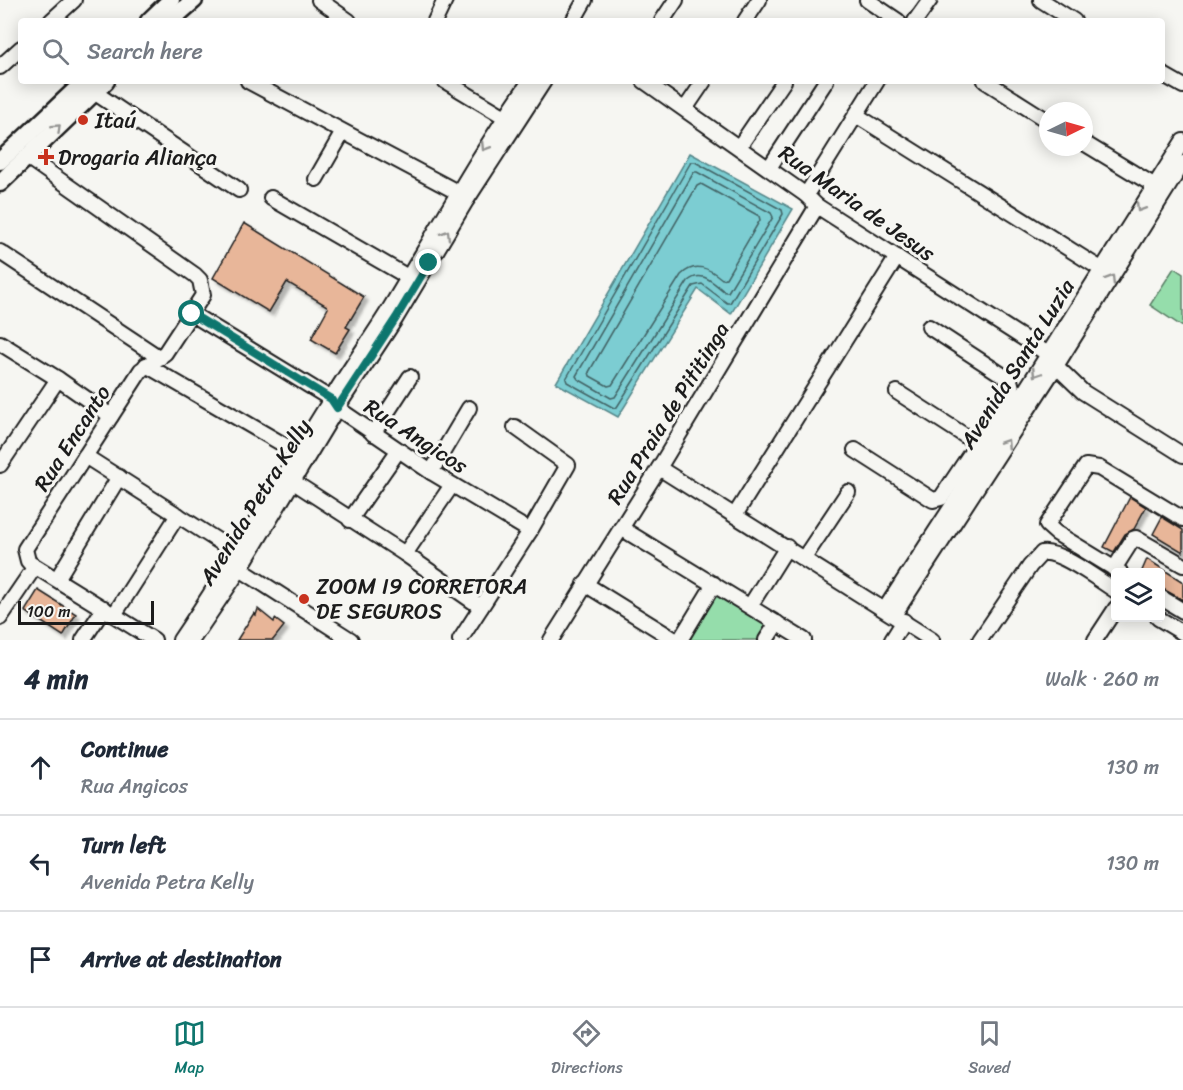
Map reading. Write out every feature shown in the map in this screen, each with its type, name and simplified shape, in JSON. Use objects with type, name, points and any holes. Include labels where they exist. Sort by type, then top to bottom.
[{"type":"main road","points":[[152,18],[171,0]]},
{"type":"main road","points":[[173,18],[194,0]]},
{"type":"main road","points":[[0,183],[27,158],[95,85]]},
{"type":"main road","points":[[0,162],[95,85]]},
{"type":"street","points":[[54,18],[74,0]]},
{"type":"street","points":[[319,0],[345,18]]},
{"type":"street","points":[[436,18],[445,0]]},
{"type":"street","points":[[575,18],[585,0]]},
{"type":"street","points":[[664,18],[676,0]]},
{"type":"street","points":[[747,18],[759,0]]},
{"type":"street","points":[[867,0],[894,18]]},
{"type":"street","points":[[917,18],[930,0]]},
{"type":"street","points":[[1041,0],[1069,18]]},
{"type":"street","points":[[0,68],[18,51]]},
{"type":"street","points":[[1165,76],[1183,86]]},
{"type":"street","points":[[254,84],[457,192]]},
{"type":"street","points":[[450,84],[510,120]]},
{"type":"street","name":"Avenida Petra Kelly","points":[[180,640],[237,553],[297,453],[396,318],[528,84]]},
{"type":"street","name":"Avenida Petra Kelly","points":[[192,640],[240,569],[457,192],[510,120],[541,84]]},
{"type":"street","name":"Rua Maria de Jesus","points":[[648,84],[769,168],[817,206],[1052,360],[1083,392],[1183,455]]},
{"type":"street","points":[[686,109],[702,84]]},
{"type":"street","points":[[739,147],[782,84]]},
{"type":"street","points":[[769,168],[824,84]]},
{"type":"street","points":[[806,195],[875,84]]},
{"type":"street","points":[[990,84],[1039,115]]},
{"type":"street","points":[[95,85],[239,190]]},
{"type":"street","points":[[856,115],[1101,269]]},
{"type":"street","points":[[316,178],[343,132]]},
{"type":"street","name":"Avenida Santa Luzia","points":[[894,615],[1159,188],[1183,141]]},
{"type":"street","points":[[1093,148],[1159,188]]},
{"type":"street","name":"Rua Encanto","points":[[27,158],[195,275],[200,280],[202,288],[200,301],[192,314],[165,353],[146,365],[24,549],[28,561],[33,565]]},
{"type":"street","name":"Avenida Santa Luzia","points":[[894,615],[983,447],[1052,360],[1101,269],[1159,188],[1183,164]]},
{"type":"street","points":[[271,198],[408,277]]},
{"type":"street","name":"Rua Praia de Pititinga","points":[[551,640],[659,468],[817,206]]},
{"type":"street","points":[[0,252],[160,358]]},
{"type":"street","points":[[735,515],[897,257]]},
{"type":"street","name":"Rua Angicos","points":[[192,314],[334,404],[398,451],[530,531]]},
{"type":"street","points":[[855,450],[933,500],[938,500],[944,496],[983,447],[1011,393],[1012,383],[929,327]]},
{"type":"street","points":[[0,343],[111,416]]},
{"type":"street","points":[[146,365],[297,453]]},
{"type":"street","points":[[373,434],[410,377]]},
{"type":"street","points":[[0,465],[58,380]]},
{"type":"street","points":[[897,392],[983,447]]},
{"type":"street","points":[[431,472],[469,408]]},
{"type":"street","points":[[460,640],[530,531],[568,465],[515,427]]},
{"type":"street","points":[[350,520],[398,451]]},
{"type":"street","points":[[85,456],[237,553]]},
{"type":"street","points":[[1112,568],[1056,534],[1047,525],[1086,466],[1099,468],[1183,519]]},
{"type":"street","points":[[659,468],[932,640]]},
{"type":"street","points":[[57,579],[120,477]]},
{"type":"street","points":[[292,481],[405,554],[481,607]]},
{"type":"street","points":[[405,554],[452,485]]},
{"type":"street","points":[[804,558],[848,492]]},
{"type":"street","points":[[83,640],[109,612],[178,515]]},
{"type":"street","points":[[621,528],[804,640]]},
{"type":"street","points":[[1118,568],[1133,539],[1136,538],[1183,565]]},
{"type":"street","points":[[750,606],[787,547]]},
{"type":"street","points":[[980,640],[1036,559],[1045,552],[1064,559],[1111,588]]},
{"type":"street","points":[[0,618],[33,570],[33,565],[154,640]]},
{"type":"street","points":[[240,569],[351,640]]},
{"type":"street","points":[[585,584],[675,640]]},
{"type":"street","points":[[680,640],[714,584]]},
{"type":"street","points":[[1165,600],[1183,611]]},
{"type":"street","points":[[892,640],[894,615]]},
{"type":"street","points":[[1095,640],[1111,616]]},
{"type":"street","points":[[1165,622],[1183,633]]},
{"type":"street","points":[[766,640],[777,623]]},
{"type":"green space","points":[[1174,268],[1183,274],[1183,327],[1150,305]]},
{"type":"green space","points":[[716,593],[766,625],[761,640],[688,640]]},
{"type":"water","points":[[690,153],[793,209],[731,314],[698,289],[618,417],[556,383]]},
{"type":"building","points":[[244,223],[364,297],[346,327],[350,329],[335,353],[311,339],[327,306],[287,282],[269,312],[213,278]]},
{"type":"building","points":[[1130,497],[1146,507],[1134,529],[1125,534],[1114,552],[1104,547]]},
{"type":"building","points":[[1162,517],[1183,530],[1183,552],[1153,534]]},
{"type":"building","points":[[1147,559],[1161,568],[1143,568]]},
{"type":"building","points":[[1165,570],[1183,582],[1183,600],[1165,590]]},
{"type":"building","points":[[38,590],[76,614],[63,636],[25,611]]},
{"type":"building","points":[[258,609],[274,622],[275,619],[284,626],[273,640],[237,640],[254,613],[256,615]]},
{"type":"place","name":"Itaú","points":[[83,120]]},
{"type":"place","name":"Drogaria Aliança","points":[[46,157]]},
{"type":"place","name":"ZOOM I9 CORRETORA DE SEGUROS","points":[[304,599]]},
{"type":"route","points":[[192,314],[331,399],[337,408],[429,263]]}]
